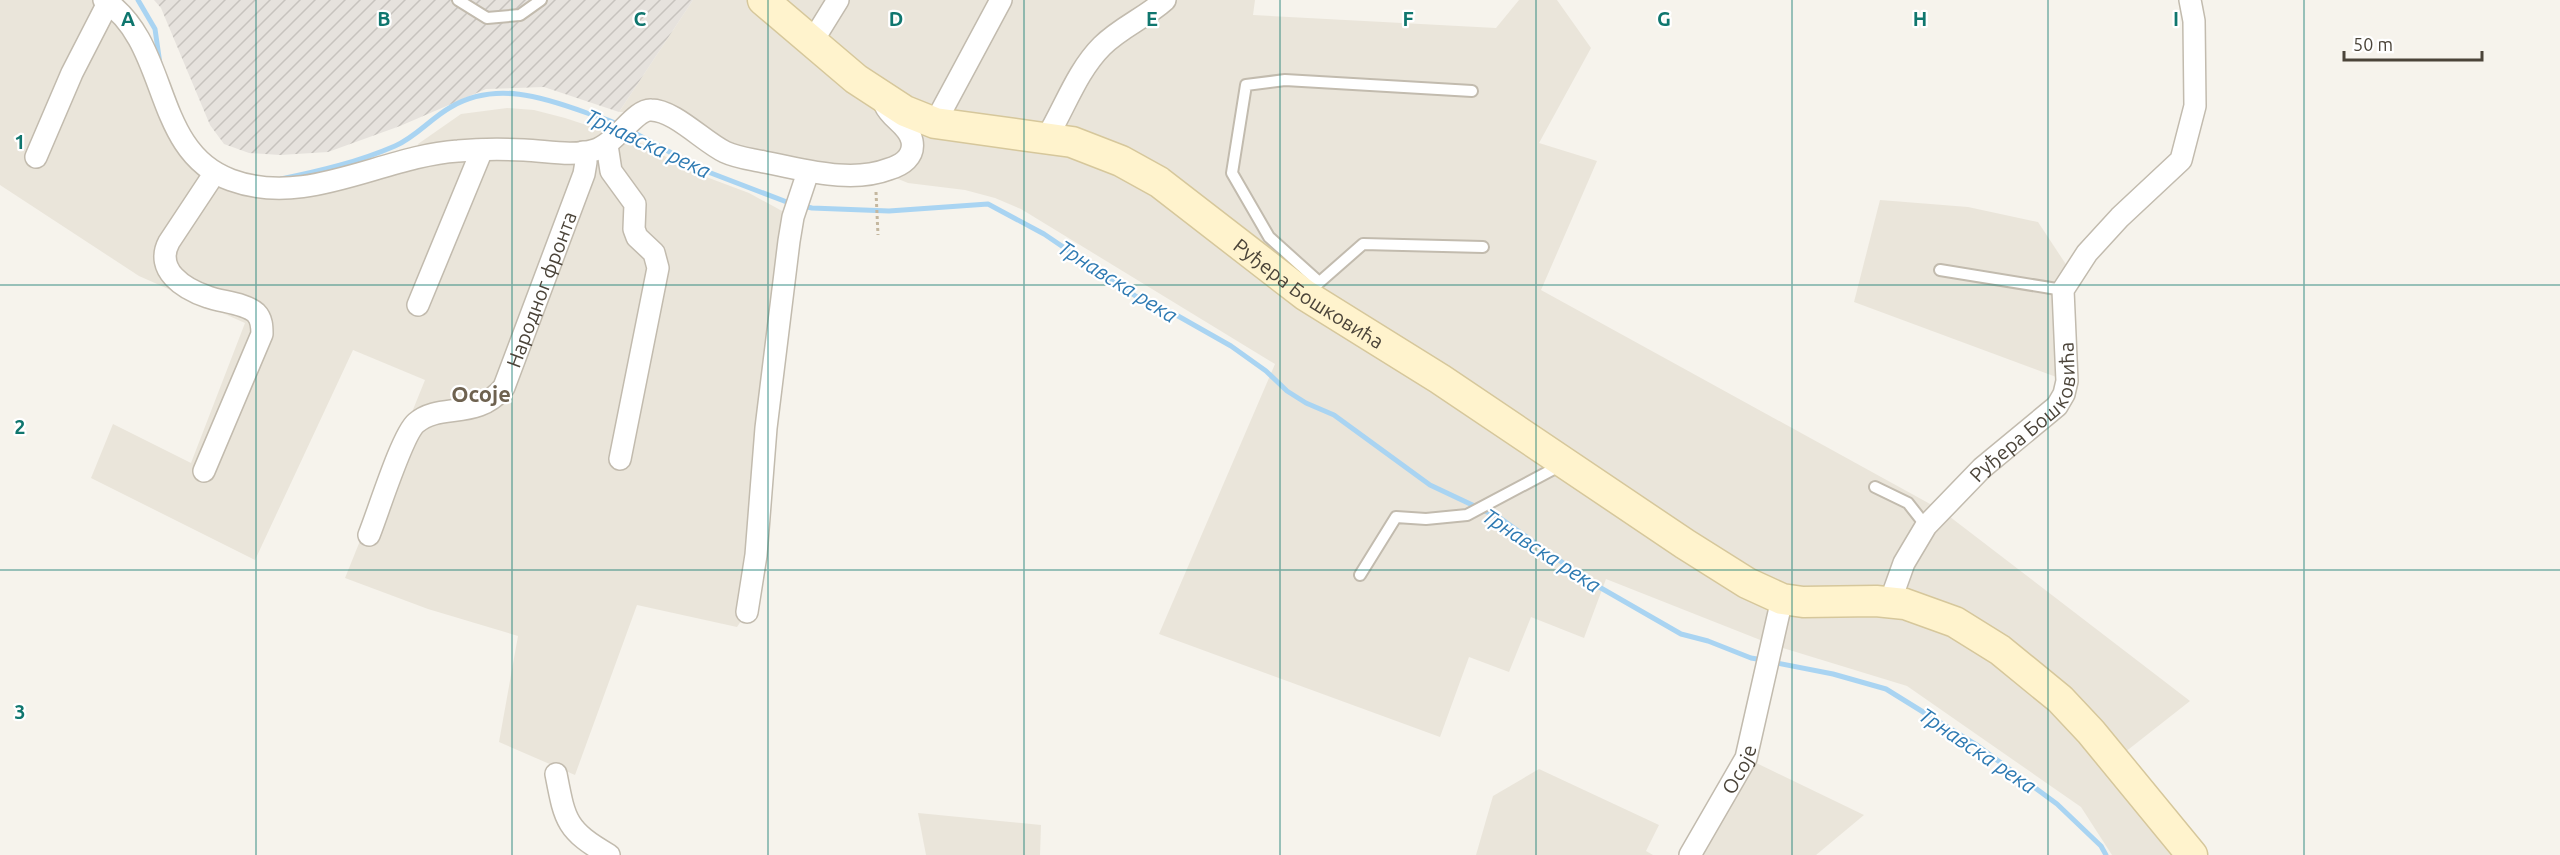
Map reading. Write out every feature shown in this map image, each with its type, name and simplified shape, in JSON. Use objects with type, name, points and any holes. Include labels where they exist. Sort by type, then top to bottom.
[{"type":"main road","name":"Руђера Бошковића","points":[[763,0],[856,79],[905,111],[935,123],[1047,137],[1089,147],[1159,182],[1450,385],[1725,570],[1782,598],[1828,603],[1890,602],[1926,610],[1955,622],[2000,650],[2060,699],[2091,732],[2192,855]]},
{"type":"street","points":[[812,42],[838,0]]},
{"type":"street","points":[[935,123],[1001,0]]},
{"type":"street","points":[[1047,137],[1093,55],[1122,29],[1150,13],[1165,0]]},
{"type":"street","points":[[2063,290],[2087,253],[2120,217],[2181,160],[2195,106],[2194,21],[2190,0]]},
{"type":"street","points":[[36,157],[106,1],[121,11],[147,52],[163,100],[180,136],[214,174],[254,187],[287,189],[321,183],[415,157],[482,150],[583,152],[611,142],[640,112],[650,110],[658,111],[723,151],[738,157],[808,172],[793,217],[766,428],[756,555],[747,612]]},
{"type":"street","name":"Руђера Бошковића","points":[[808,172],[867,174],[901,164],[909,158],[912,148],[911,137],[907,129],[888,113],[883,96]]},
{"type":"street","points":[[611,142],[611,171],[635,204],[634,229],[637,237],[654,253],[658,268],[620,459]]},
{"type":"street","points":[[418,305],[482,150]]},
{"type":"street","name":"Народног фронта","points":[[369,535],[406,437],[417,422],[434,415],[481,406],[491,401],[504,387],[584,174],[586,162],[583,152]]},
{"type":"street","points":[[204,471],[262,334],[260,319],[250,309],[207,297],[186,286],[170,275],[164,262],[166,248],[214,174]]},
{"type":"street","name":"Руђера Бошковића","points":[[1890,602],[1904,563],[1926,526],[1982,468],[2057,406],[2064,394],[2067,381],[2063,290]]},
{"type":"street","name":"Осоје","points":[[1690,855],[1746,758],[1782,598]]},
{"type":"street","points":[[556,774],[564,812],[573,829],[584,841],[609,855]]},
{"type":"lane","points":[[458,0],[487,18],[520,15],[541,0]]},
{"type":"lane","name":"Руђера Бошковића","points":[[1312,289],[1269,237],[1232,173],[1246,85],[1285,80],[1472,91]]},
{"type":"lane","points":[[1312,289],[1363,244],[1483,247]]},
{"type":"lane","points":[[1940,270],[2063,290]]},
{"type":"lane","points":[[1359,575],[1396,517],[1426,519],[1469,514],[1566,463]]},
{"type":"lane","points":[[1875,487],[1908,503],[1926,526]]},
{"type":"path","points":[[878,198],[878,235]]},
{"type":"shaded area","points":[[0,0],[104,0],[121,11],[180,136],[254,187],[415,157],[418,144],[461,114],[507,108],[534,110],[565,118],[647,145],[685,169],[749,193],[793,217],[747,612],[737,627],[637,605],[575,775],[499,742],[518,636],[428,609],[345,578],[425,380],[353,350],[255,560],[91,478],[113,424],[191,463],[245,323],[139,276],[0,185]]},
{"type":"shaded area","points":[[154,0],[693,0],[619,112],[544,87],[486,89],[400,126],[328,152],[280,155],[249,153],[224,144],[210,125],[161,8]]},
{"type":"shaded area","points":[[693,0],[1255,0],[1253,15],[1496,28],[1519,0],[1557,0],[1591,48],[1539,143],[1597,161],[1541,290],[1941,510],[2190,701],[2115,760],[2192,855],[2112,855],[2081,807],[1907,686],[1773,645],[1606,579],[1584,638],[1531,617],[1509,672],[1469,657],[1440,737],[1159,634],[1275,364],[1021,209],[995,198],[965,190],[908,183],[881,172],[808,172],[641,112],[619,112]]},
{"type":"shaded area","points":[[1880,200],[1968,207],[2038,222],[2073,275],[2067,381],[1854,302]]},
{"type":"shaded area","points":[[1746,758],[1864,815],[1816,855],[1690,855]]},
{"type":"shaded area","points":[[1539,769],[1659,825],[1646,851],[1653,855],[1476,855],[1493,796]]},
{"type":"shaded area","points":[[918,813],[1041,825],[1040,855],[926,855]]},
{"type":"waterway","name":"Трнавска река","points":[[138,0],[155,29],[160,64]]},
{"type":"waterway","name":"Трнавска река","points":[[281,179],[339,166],[395,146],[410,138],[451,107],[468,99],[485,95],[502,93],[536,97],[609,120],[621,126]]},
{"type":"waterway","name":"Трнавска река","points":[[629,130],[703,170],[792,204]]},
{"type":"waterway","name":"Трнавска река","points":[[802,206],[889,211],[988,204],[1044,234],[1137,297],[1171,312],[1231,346],[1266,371],[1287,391],[1306,403],[1334,415],[1430,485],[1500,518],[1587,580],[1681,634],[1763,660]]},
{"type":"waterway","name":"Трнавска река","points":[[1772,662],[1833,674],[1886,689],[1978,746],[2057,804],[2101,846],[2106,855]]},
{"type":"district","name":"Осоје","points":[[481,393]]}]
